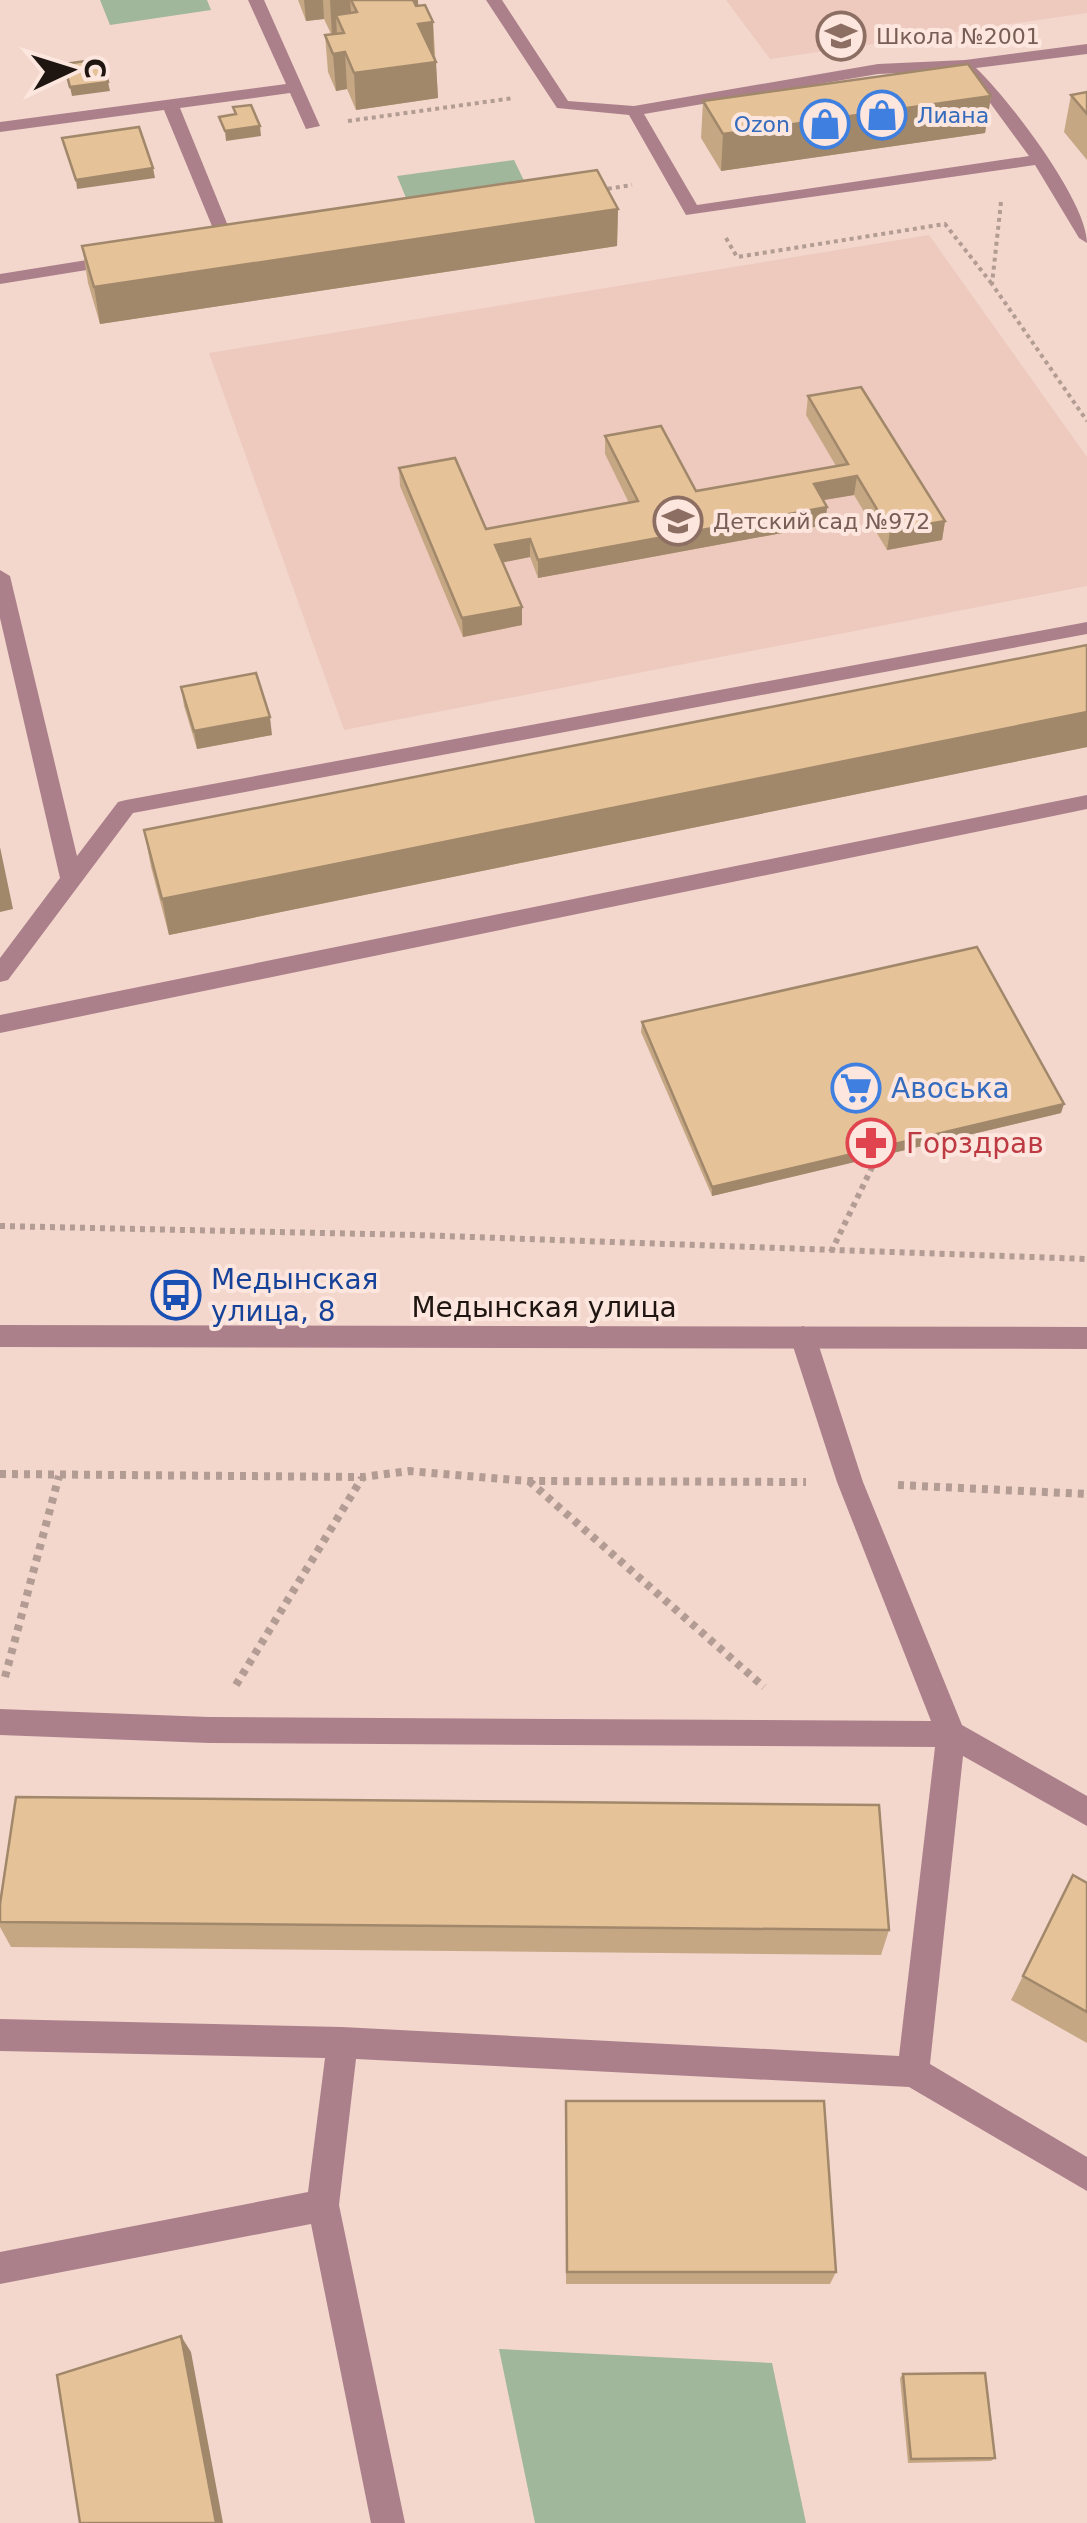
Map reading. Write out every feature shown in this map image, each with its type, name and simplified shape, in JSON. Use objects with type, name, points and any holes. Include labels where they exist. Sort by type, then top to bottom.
[{"type":"street","points":[[256,0],[312,126]]},
{"type":"street","points":[[494,0],[563,105],[634,111],[878,69],[966,65],[1087,49]]},
{"type":"street","points":[[966,65],[1040,159],[1087,238]]},
{"type":"street","points":[[0,127],[295,88]]},
{"type":"street","points":[[170,104],[217,244],[251,239]]},
{"type":"street","points":[[634,111],[692,211],[1040,159]]},
{"type":"street","points":[[0,279],[132,258]]},
{"type":"street","points":[[0,576],[72,878]]},
{"type":"street","points":[[0,974],[126,807],[1087,628]]},
{"type":"street","points":[[0,1024],[1087,802]]},
{"type":"street","name":"Медынская улица","points":[[0,1336],[1087,1338]]},
{"type":"street","points":[[803,1337],[850,1482],[951,1734],[913,2072]]},
{"type":"street","points":[[0,1722],[209,1730],[951,1734],[1087,1812]]},
{"type":"street","points":[[0,2036],[342,2043],[913,2072],[1087,2175]]},
{"type":"street","points":[[342,2043],[323,2205],[388,2523]]},
{"type":"street","points":[[0,2268],[323,2205]]},
{"type":"path","points":[[312,126],[554,92]]},
{"type":"path","points":[[992,284],[1006,164]]},
{"type":"path","points":[[707,208],[737,257],[945,224],[1087,420]]},
{"type":"path","points":[[831,1252],[876,1157]]},
{"type":"path","points":[[0,1226],[416,1235],[1087,1259]]},
{"type":"path","points":[[0,1474],[363,1477],[409,1472],[528,1480],[850,1482],[1087,1494]]},
{"type":"path","points":[[5,1679],[60,1476]]},
{"type":"path","points":[[209,1730],[363,1477]]},
{"type":"path","points":[[528,1480],[817,1734]]},
{"type":"shaded area","name":"Школа №2001","points":[[726,0],[1087,0],[1087,13],[770,59]]},
{"type":"shaded area","name":"Детский сад №972","points":[[929,235],[1087,457],[1087,586],[344,730],[209,353]]},
{"type":"green space","points":[[100,0],[207,0],[211,10],[110,25]]},
{"type":"green space","points":[[514,160],[530,193],[411,210],[397,176]]},
{"type":"green space","points":[[499,2349],[772,2363],[806,2523],[535,2523]]},
{"type":"building","points":[[351,0],[413,0],[416,6],[425,5],[433,22],[418,24],[436,62],[354,73],[345,52],[333,54],[325,35],[344,33],[336,15],[357,12]]},
{"type":"building","points":[[101,59],[108,82],[70,87],[64,64]]},
{"type":"building","points":[[968,64],[991,96],[723,134],[703,101]]},
{"type":"building","points":[[1087,92],[1087,114],[1071,95]]},
{"type":"building","points":[[251,105],[260,126],[225,131],[219,117],[236,114],[233,107]]},
{"type":"building","points":[[139,127],[153,168],[76,180],[62,138]]},
{"type":"building","points":[[597,170],[618,209],[94,287],[82,246]]},
{"type":"building","points":[[861,387],[945,521],[890,531],[857,476],[814,484],[827,507],[538,560],[530,539],[495,545],[522,607],[462,618],[399,468],[455,458],[486,529],[638,501],[605,436],[661,426],[696,491],[848,464],[808,396]]},
{"type":"building","points":[[1087,645],[1087,712],[162,899],[144,830]]},
{"type":"building","points":[[256,673],[270,717],[194,731],[181,687]]},
{"type":"building","name":"Авоська","points":[[977,947],[1064,1104],[712,1187],[642,1022]]},
{"type":"building","points":[[16,1797],[879,1805],[889,1930],[0,1922]]},
{"type":"building","points":[[1073,1875],[1087,1883],[1087,2012],[1023,1976]]},
{"type":"building","points":[[566,2101],[824,2101],[836,2272],[567,2272]]},
{"type":"building","points":[[181,2336],[216,2523],[80,2523],[57,2375]]},
{"type":"building","points":[[985,2373],[995,2458],[911,2459],[903,2374]]},
{"type":"place","name":"Школа №2001","points":[[841,36]]},
{"type":"place","name":"Лиана","points":[[882,115]]},
{"type":"place","name":"Ozon","points":[[825,124]]},
{"type":"place","name":"Детский сад №972","points":[[678,521]]},
{"type":"place","name":"Авоська","points":[[856,1088]]},
{"type":"place","name":"Горздрав","points":[[871,1143]]},
{"type":"place","name":"Медынская улица, 8","points":[[176,1295]]}]
